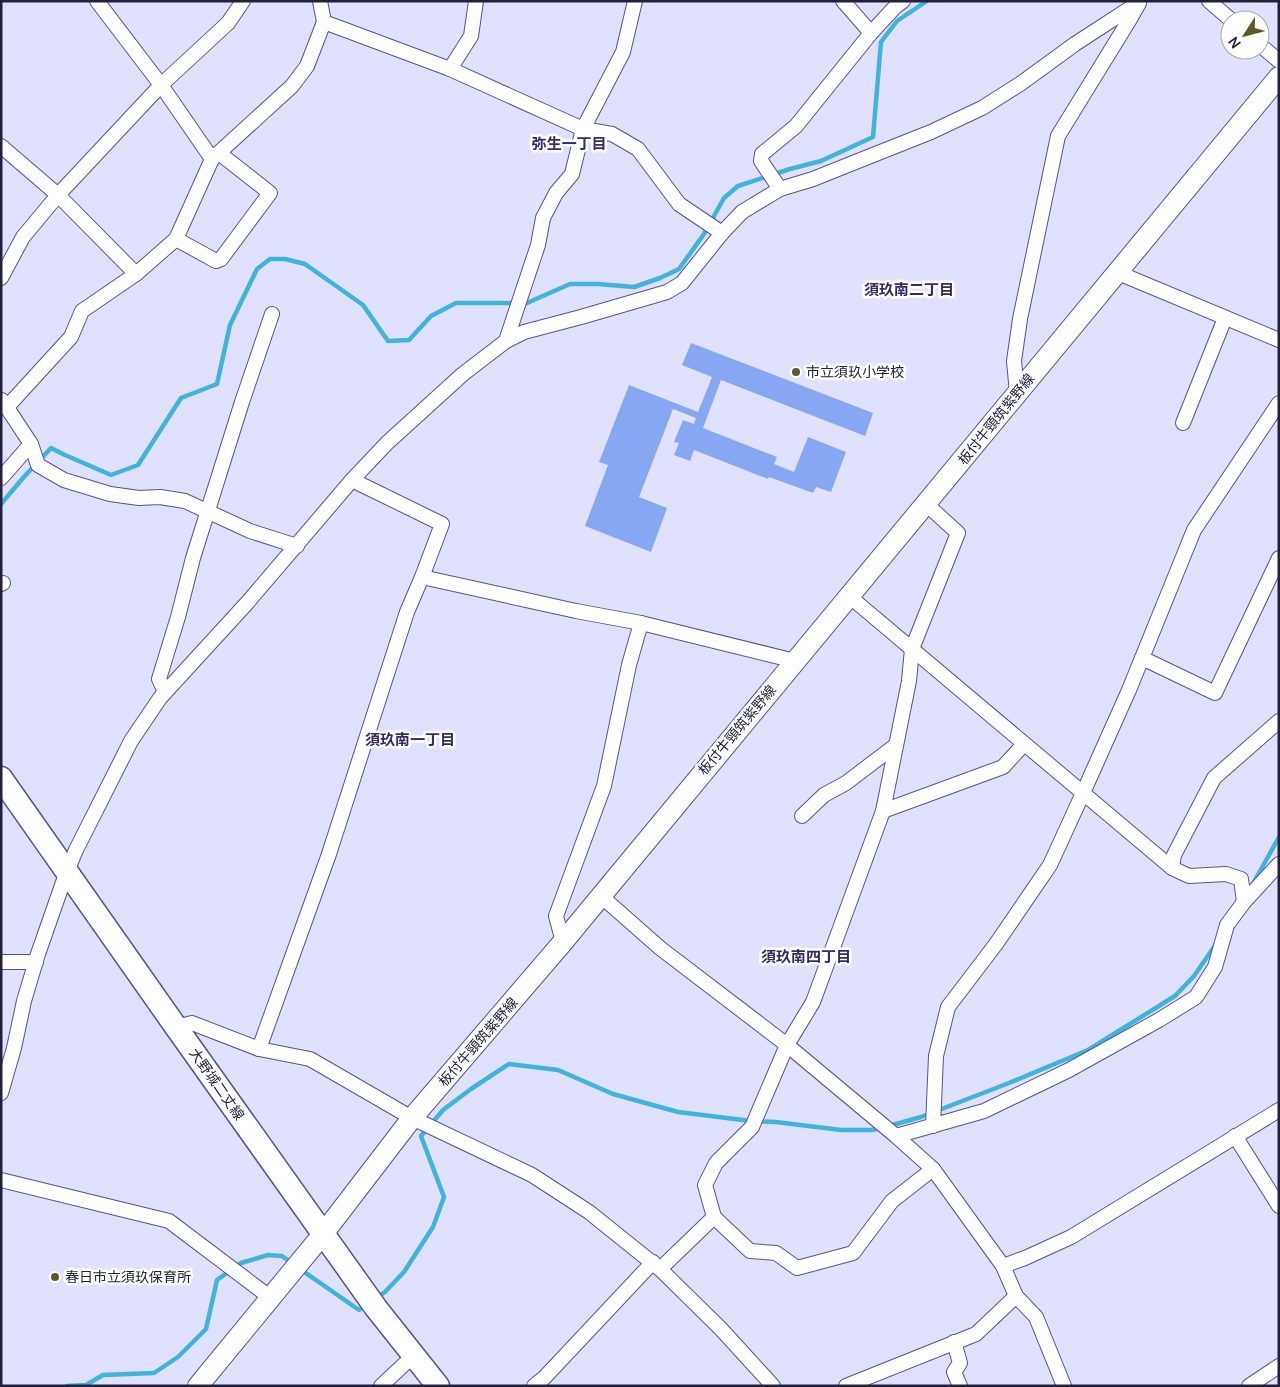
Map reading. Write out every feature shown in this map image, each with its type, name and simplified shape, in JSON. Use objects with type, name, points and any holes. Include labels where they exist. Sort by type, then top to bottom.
[{"type":"main road","name":"板付牛頸筑紫野線","points":[[198,1386],[323,1234],[412,1118],[563,942],[1279,77]]},
{"type":"main road","name":"大野城二丈線","points":[[1,778],[376,1308],[438,1386]]},
{"type":"street","points":[[97,1],[216,156],[270,193],[222,259],[216,261],[176,239]]},
{"type":"street","points":[[1,278],[23,237],[58,195],[161,85],[228,23],[243,1]]},
{"type":"street","points":[[297,546],[250,531],[185,501],[160,497],[139,498],[110,494],[64,480],[38,465],[31,444],[4,404],[71,337],[82,311],[136,274],[176,239],[216,156],[292,86],[307,66],[324,22],[320,1]]},
{"type":"street","points":[[450,70],[471,36],[476,1]]},
{"type":"street","points":[[506,341],[538,245],[544,218],[556,193],[572,174],[583,129],[623,52],[635,1]]},
{"type":"street","points":[[843,1],[871,33]]},
{"type":"street","points":[[777,184],[761,161],[762,154],[796,126],[871,33],[903,1]]},
{"type":"street","points":[[1209,1],[1220,10]]},
{"type":"street","points":[[1,1093],[14,1048],[24,1001],[67,871],[131,741],[165,692],[247,603],[352,480],[387,443],[463,374],[506,341],[524,332],[581,318],[667,292],[682,283],[722,233],[742,212],[777,184],[813,179],[931,132],[982,108],[1140,2]]},
{"type":"street","points":[[1017,393],[1014,361],[1020,319],[1058,136],[1140,2]]},
{"type":"street","points":[[324,22],[450,70],[583,129],[612,134],[638,149],[679,204],[722,233]]},
{"type":"street","points":[[1,146],[58,195],[136,274]]},
{"type":"street","points":[[1116,272],[1279,340]]},
{"type":"street","points":[[165,692],[159,679],[178,617],[193,558],[272,314]]},
{"type":"street","points":[[1184,423],[1225,318]]},
{"type":"street","points":[[933,1126],[936,1056],[948,1007],[996,944],[1050,865],[1129,690],[1194,530],[1279,403]]},
{"type":"street","points":[[1,478],[31,444]]},
{"type":"street","points":[[259,1049],[329,854],[407,612],[442,524],[352,480]]},
{"type":"street","points":[[926,504],[958,533],[912,649],[909,681],[883,811],[812,1002],[787,1045],[752,1127],[716,1163],[706,1185],[714,1217],[750,1251],[776,1253],[797,1268],[853,1252],[892,1201],[933,1169]]},
{"type":"street","points":[[1142,658],[1216,693],[1279,558]]},
{"type":"street","points":[[422,578],[641,623],[795,661]]},
{"type":"street","points":[[849,596],[1172,868],[1189,876],[1226,874],[1241,879],[1244,902]]},
{"type":"street","points":[[563,942],[556,916],[604,786],[629,665],[641,623]]},
{"type":"street","points":[[1172,868],[1174,855],[1214,778],[1279,721]]},
{"type":"street","points":[[802,816],[824,795],[846,783],[896,744]]},
{"type":"street","points":[[883,811],[1003,767],[1024,744]]},
{"type":"street","points":[[896,1136],[984,1111],[1069,1070],[1159,1020],[1196,997],[1215,967],[1227,925],[1244,902],[1279,864]]},
{"type":"street","points":[[600,896],[660,948],[787,1045],[933,1169],[1003,1266],[1016,1296],[1036,1317],[1064,1386]]},
{"type":"street","points":[[1,962],[36,962]]},
{"type":"street","points":[[176,1027],[192,1023],[259,1049],[310,1059],[412,1118],[532,1175],[589,1212],[657,1266],[721,1328],[773,1386]]},
{"type":"street","points":[[1003,1266],[1026,1258],[1071,1236],[1279,1110]]},
{"type":"street","points":[[1235,1136],[1279,1206]]},
{"type":"street","points":[[1,1180],[169,1221],[271,1298]]},
{"type":"street","points":[[534,1386],[657,1266],[714,1217]]},
{"type":"street","points":[[846,1386],[976,1334],[1016,1296]]},
{"type":"street","points":[[954,1342],[960,1363],[954,1372],[960,1386]]},
{"type":"street","points":[[381,1386],[413,1356]]},
{"type":"street","points":[[1249,1386],[1279,1366]]},
{"type":"building","points":[[691,343],[873,413],[865,436],[721,380],[703,428],[777,457],[774,464],[794,472],[808,437],[846,452],[831,492],[816,487],[813,493],[769,477],[768,479],[694,450],[690,461],[674,455],[679,443],[674,442],[683,420],[694,424],[696,418],[673,409],[639,497],[667,508],[651,552],[585,526],[608,465],[599,462],[629,385],[698,412],[712,377],[682,365]]},
{"type":"waterway","points":[[1,504],[51,448],[111,475],[138,465],[181,398],[217,384],[230,325],[257,269],[270,259],[285,259],[305,264],[363,305],[388,341],[409,340],[431,316],[456,303],[527,303],[570,284],[634,287],[679,269],[704,234],[724,198],[738,186],[821,161],[873,137],[881,42],[897,21],[927,1]]},
{"type":"waterway","points":[[1254,882],[1279,837]]},
{"type":"waterway","points":[[889,1126],[921,1117],[1088,1050],[1175,996],[1194,976],[1216,944]]},
{"type":"waterway","points":[[376,1298],[385,1292],[404,1272],[433,1227],[444,1197],[421,1136],[443,1110],[509,1064],[558,1070],[613,1094],[678,1112],[841,1130],[872,1130],[881,1128]]},
{"type":"waterway","points":[[67,1386],[86,1385],[103,1375],[154,1373],[178,1357],[206,1329],[217,1280],[241,1263],[268,1255],[282,1256],[292,1263]]},
{"type":"waterway","points":[[300,1269],[359,1310],[366,1305]]},
{"type":"place","name":"市立須玖小学校","points":[[796,372]]},
{"type":"place","name":"春日市立須玖保育所","points":[[55,1277]]},
{"type":"district","name":"弥生一丁目","points":[[569,144]]},
{"type":"district","name":"須玖南二丁目","points":[[909,290]]},
{"type":"district","name":"須玖南一丁目","points":[[410,740]]},
{"type":"district","name":"須玖南四丁目","points":[[806,957]]}]
